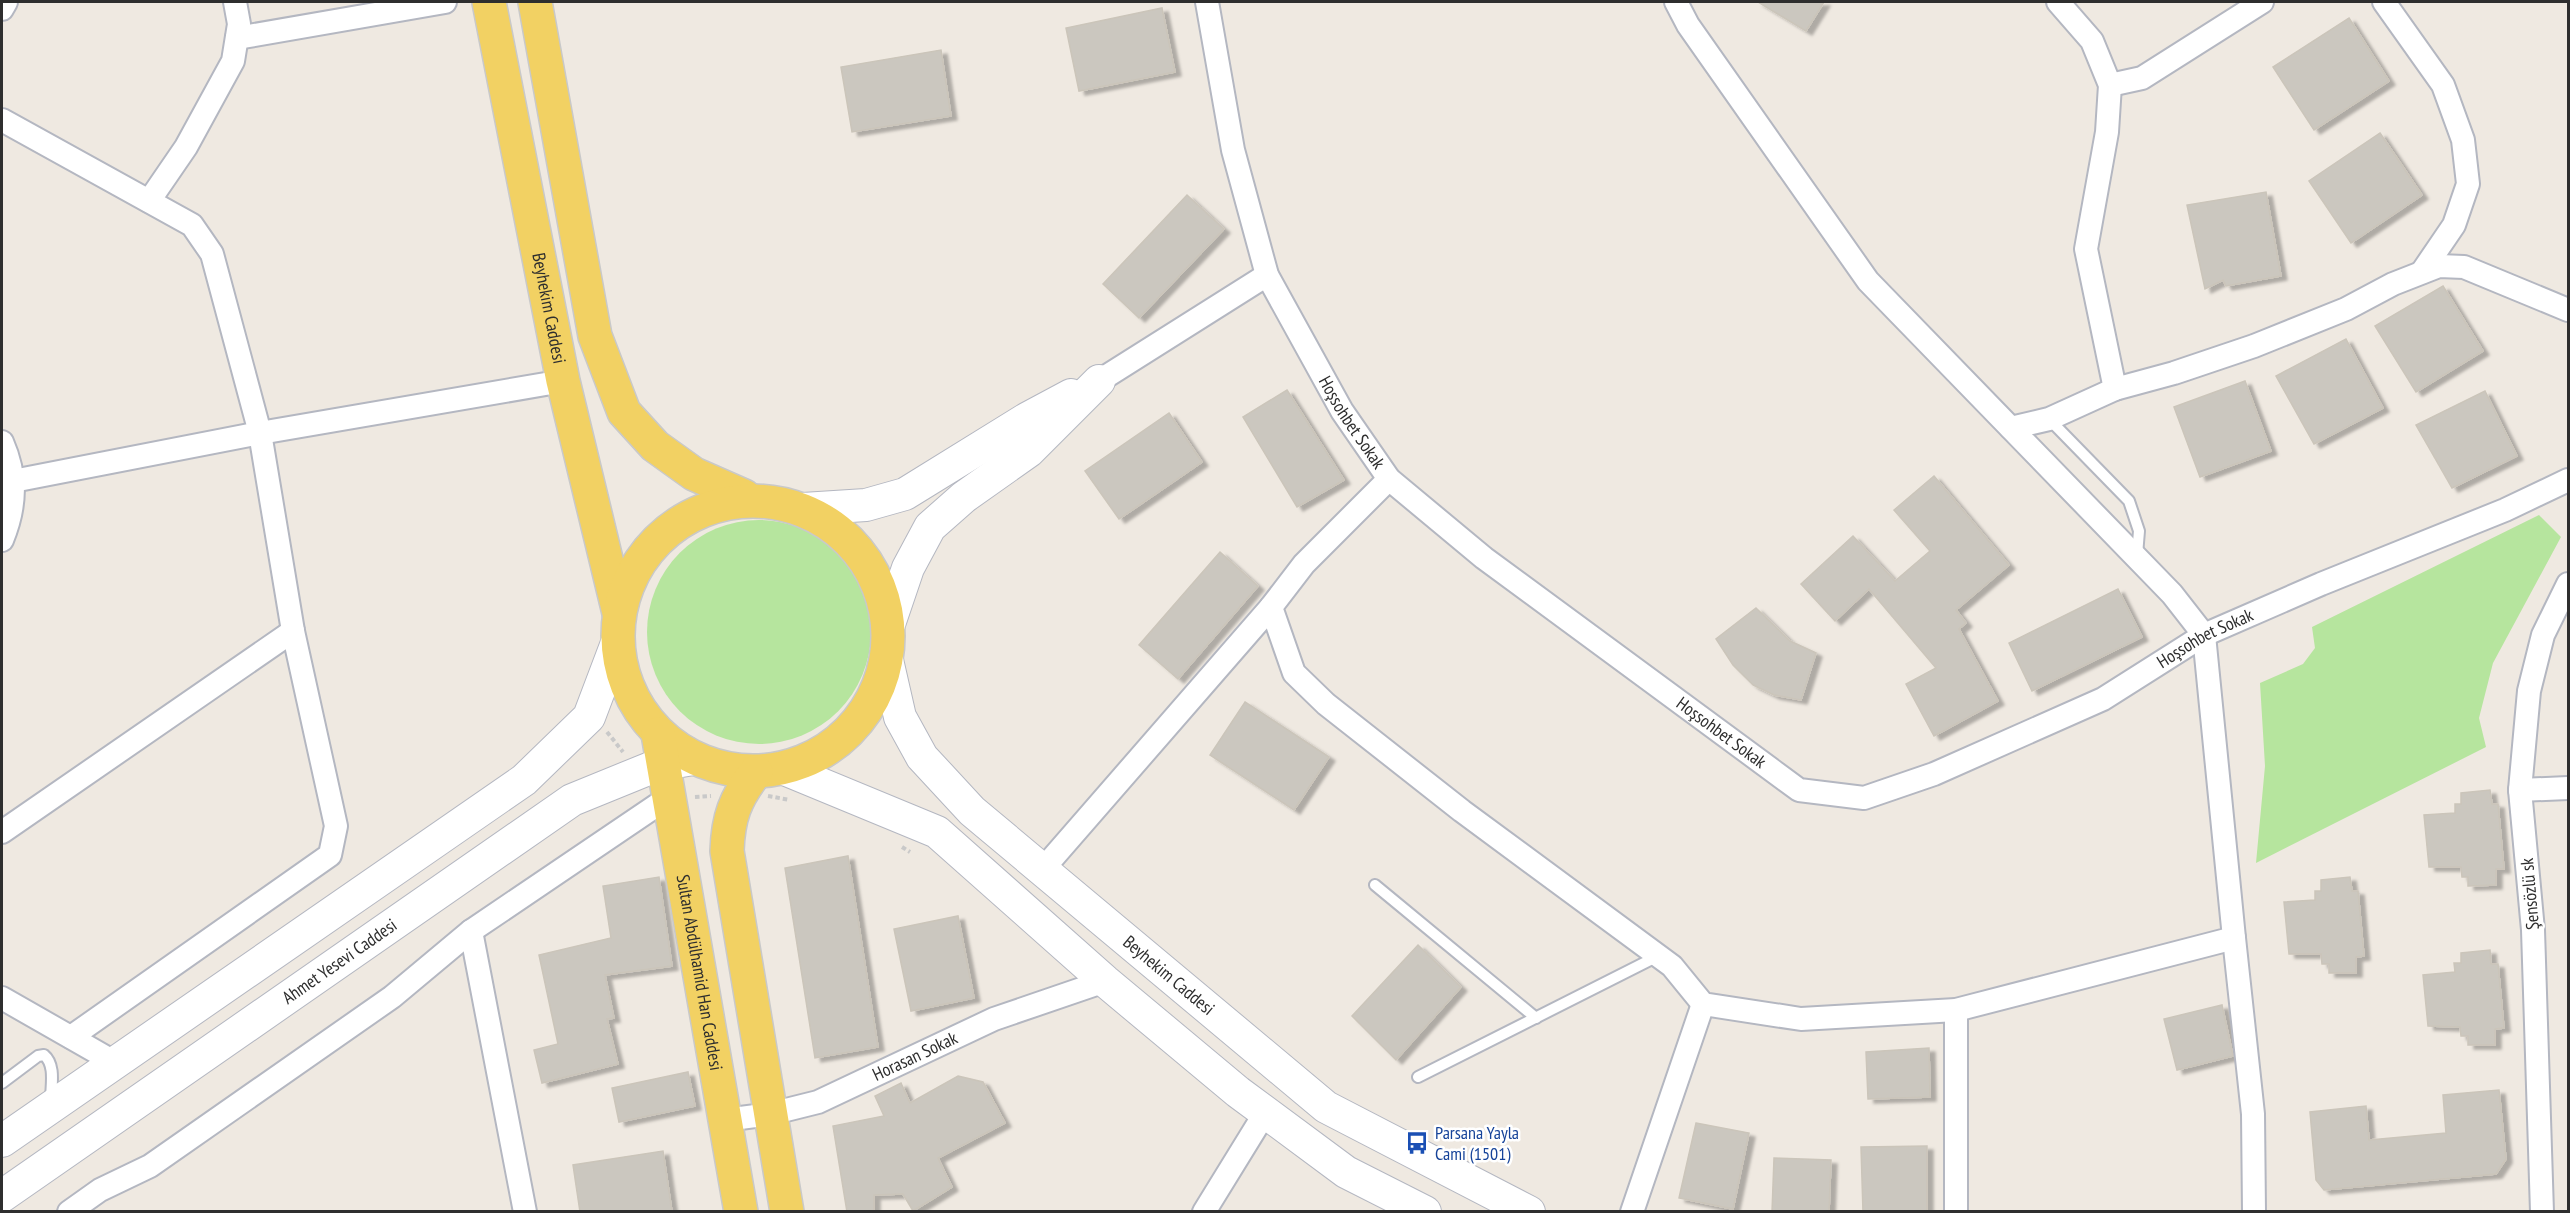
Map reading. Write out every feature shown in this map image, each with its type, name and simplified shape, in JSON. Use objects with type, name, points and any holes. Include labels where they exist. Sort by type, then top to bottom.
[{"type":"main road","name":"Beyhekim Caddesi","points":[[489,2],[563,381],[618,628],[621,668],[629,692],[642,714],[671,752]]},
{"type":"main road","points":[[535,2],[595,336],[624,412],[655,446],[694,474],[744,496],[802,509],[866,505],[905,494],[1028,418],[1099,381]]},
{"type":"main road","points":[[787,1212],[730,879],[727,851],[729,819],[742,792],[769,770],[819,754],[851,730],[874,697],[887,660],[889,624],[908,568],[930,527],[964,497],[1029,451],[1099,381]]},
{"type":"main road","points":[[2,1141],[524,780],[589,717],[618,628],[632,575],[655,542],[686,518],[744,496]]},
{"type":"main road","points":[[802,509],[838,529],[865,558],[881,589],[889,624]]},
{"type":"main road","name":"Beyhekim Caddesi","points":[[887,660],[900,717],[922,757],[972,811],[1326,1107],[1529,1212]]},
{"type":"main road","points":[[671,752],[720,768],[769,770],[937,832],[1105,981],[1238,1092],[1346,1172],[1425,1212]]},
{"type":"main road","name":"Ahmet Yesevi Caddesi","points":[[2,1196],[572,800],[658,765],[671,752]]},
{"type":"main road","name":"Sultan Abdülhamid Han Caddesi","points":[[671,752],[669,797],[741,1212]]},
{"type":"main road","points":[[684,886],[690,876],[699,869],[711,868],[730,879]]},
{"type":"street","points":[[2,9],[6,2]]},
{"type":"street","points":[[149,201],[192,138],[233,61],[239,24],[236,2]]},
{"type":"street","points":[[237,38],[445,2]]},
{"type":"street","name":"Hoşsohbet Sokak","points":[[1207,2],[1233,150],[1267,276],[1342,411],[1389,479],[1484,558],[1799,790],[1864,798],[1934,774],[2103,699],[2204,635],[2321,584],[2505,510],[2568,480]]},
{"type":"street","points":[[1676,2],[1688,26],[1868,281],[2137,557],[2172,594],[2204,635],[2253,1114],[2254,1212]]},
{"type":"street","points":[[2058,2],[2092,41],[2110,85],[2107,132],[2086,249],[2115,389]]},
{"type":"street","points":[[2110,85],[2142,78],[2262,2]]},
{"type":"street","points":[[2384,2],[2443,85],[2463,140],[2468,184],[2454,225],[2422,272]]},
{"type":"street","points":[[2,120],[192,225],[212,254],[260,433],[293,631],[336,826],[330,855],[71,1037]]},
{"type":"street","points":[[2011,428],[2049,419],[2115,389],[2174,373],[2254,346],[2346,309],[2392,284],[2439,266],[2464,267],[2568,310]]},
{"type":"street","points":[[1099,381],[1267,276]]},
{"type":"street","points":[[13,481],[260,433],[563,381]]},
{"type":"street","points":[[2,442],[13,481],[12,516],[2,540]]},
{"type":"street","points":[[1043,870],[1271,607],[1304,564],[1389,479]]},
{"type":"street","name":"Şensözlü sk","points":[[2542,1212],[2533,930],[2520,790],[2529,691],[2543,635],[2568,585]]},
{"type":"street","points":[[1271,607],[1294,673],[1326,704],[1462,811],[1672,966],[1703,1004],[1801,1018],[1956,1010],[2234,938]]},
{"type":"street","points":[[2,832],[293,631]]},
{"type":"street","points":[[2520,790],[2568,788]]},
{"type":"street","points":[[69,1212],[100,1190],[150,1166],[383,1004],[471,931],[669,797]]},
{"type":"street","points":[[471,931],[525,1212]]},
{"type":"street","name":"Horasan Sokak","points":[[725,1120],[770,1114],[818,1102],[994,1019],[1105,981]]},
{"type":"street","points":[[4,997],[114,1062]]},
{"type":"street","points":[[1632,1212],[1703,1004]]},
{"type":"street","points":[[1956,1010],[1956,1212]]},
{"type":"street","points":[[1204,1212],[1265,1113]]},
{"type":"lane","points":[[2049,419],[2129,501],[2139,531],[2137,557]]},
{"type":"lane","points":[[1375,885],[1536,1017]]},
{"type":"lane","points":[[1418,1077],[1659,956]]},
{"type":"lane","points":[[2,1083],[38,1056],[44,1055],[50,1060],[51,1107]]},
{"type":"path","points":[[589,717],[604,729],[626,757],[632,776]]},
{"type":"green space","points":[[2539,515],[2561,537],[2493,663],[2479,718],[2486,747],[2256,863],[2265,766],[2260,683],[2303,664],[2315,648],[2312,627]]},
{"type":"green space","points":[[748,520],[770,520],[802,528],[812,533],[830,545],[846,561],[863,589],[869,610],[871,632],[869,654],[863,675],[846,703],[830,719],[802,736],[770,744],[748,744],[716,736],[706,731],[688,719],[672,703],[655,675],[647,643],[647,621],[655,589],[660,579],[672,561],[688,545],[716,528]]},
{"type":"building","points":[[1758,2],[1824,2],[1806,31]]},
{"type":"building","points":[[1162,8],[1175,72],[1079,91],[1066,28]]},
{"type":"building","points":[[2349,18],[2389,81],[2314,130],[2273,67]]},
{"type":"building","points":[[941,50],[951,116],[852,132],[841,67]]},
{"type":"building","points":[[2380,133],[2422,195],[2351,243],[2309,181]]},
{"type":"building","points":[[2266,192],[2281,276],[2226,286],[2223,280],[2205,289],[2187,205]]},
{"type":"building","points":[[1187,195],[1224,229],[1139,318],[1103,284]]},
{"type":"building","points":[[2443,286],[2483,351],[2416,392],[2375,326]]},
{"type":"building","points":[[2346,339],[2383,408],[2314,444],[2276,376]]},
{"type":"building","points":[[2245,381],[2271,451],[2200,477],[2174,407]]},
{"type":"building","points":[[1287,390],[1344,480],[1297,507],[1243,417]]},
{"type":"building","points":[[2485,391],[2517,456],[2452,488],[2416,425]]},
{"type":"building","points":[[1169,413],[1202,462],[1119,519],[1085,471]]},
{"type":"building","points":[[1934,476],[2009,565],[1956,610],[1966,623],[1959,629],[1998,701],[1934,736],[1906,684],[1936,668],[1869,589],[1835,621],[1801,584],[1853,536],[1895,581],[1930,551],[1894,510]]},
{"type":"building","points":[[1220,552],[1258,586],[1178,679],[1139,645]]},
{"type":"building","points":[[2118,589],[2142,637],[2032,691],[2009,643]]},
{"type":"building","points":[[1756,608],[1790,641],[1816,653],[1801,700],[1774,695],[1753,685],[1733,665],[1716,639]]},
{"type":"building","points":[[1245,702],[1329,757],[1294,810],[1210,755]]},
{"type":"building","points":[[2490,790],[2492,804],[2498,804],[2504,869],[2496,869],[2496,885],[2468,886],[2468,877],[2462,877],[2461,867],[2429,867],[2424,815],[2455,813],[2455,804],[2461,804],[2461,793]]},
{"type":"building","points":[[848,856],[878,1047],[815,1058],[785,868]]},
{"type":"building","points":[[659,877],[672,966],[605,975],[614,1018],[607,1019],[618,1064],[542,1083],[534,1050],[558,1044],[539,955],[611,938],[603,886]]},
{"type":"building","points":[[2350,877],[2352,891],[2358,891],[2364,956],[2356,957],[2356,973],[2329,973],[2329,964],[2322,964],[2321,954],[2289,954],[2284,902],[2315,900],[2315,891],[2321,891],[2321,880]]},
{"type":"building","points":[[958,916],[974,998],[911,1011],[894,929]]},
{"type":"building","points":[[1418,945],[1461,987],[1396,1060],[1352,1016]]},
{"type":"building","points":[[2490,950],[2491,964],[2498,964],[2504,1028],[2495,1029],[2495,1045],[2468,1045],[2468,1036],[2461,1036],[2460,1027],[2428,1026],[2423,975],[2455,972],[2454,963],[2461,963],[2461,953]]},
{"type":"building","points":[[2222,1005],[2233,1056],[2177,1070],[2164,1019]]},
{"type":"building","points":[[1929,1048],[1930,1097],[1868,1099],[1866,1052]]},
{"type":"building","points":[[688,1072],[695,1106],[619,1122],[612,1088]]},
{"type":"building","points":[[958,1076],[983,1082],[1005,1123],[938,1158],[952,1187],[913,1211],[903,1194],[874,1195],[874,1212],[847,1212],[833,1126],[884,1116],[875,1096],[901,1083],[910,1103]]},
{"type":"building","points":[[2499,1090],[2506,1159],[2496,1174],[2324,1190],[2316,1180],[2310,1112],[2366,1106],[2369,1140],[2446,1133],[2443,1095]]},
{"type":"building","points":[[1696,1123],[1749,1133],[1733,1209],[1679,1198]]},
{"type":"building","points":[[1927,1146],[1927,1212],[1863,1212],[1861,1147]]},
{"type":"building","points":[[663,1151],[672,1212],[580,1212],[573,1165]]},
{"type":"building","points":[[1774,1158],[1831,1160],[1829,1212],[1772,1212]]},
{"type":"place","name":"Parsana Yayla Cami (1501)","points":[[1417,1143]]}]
